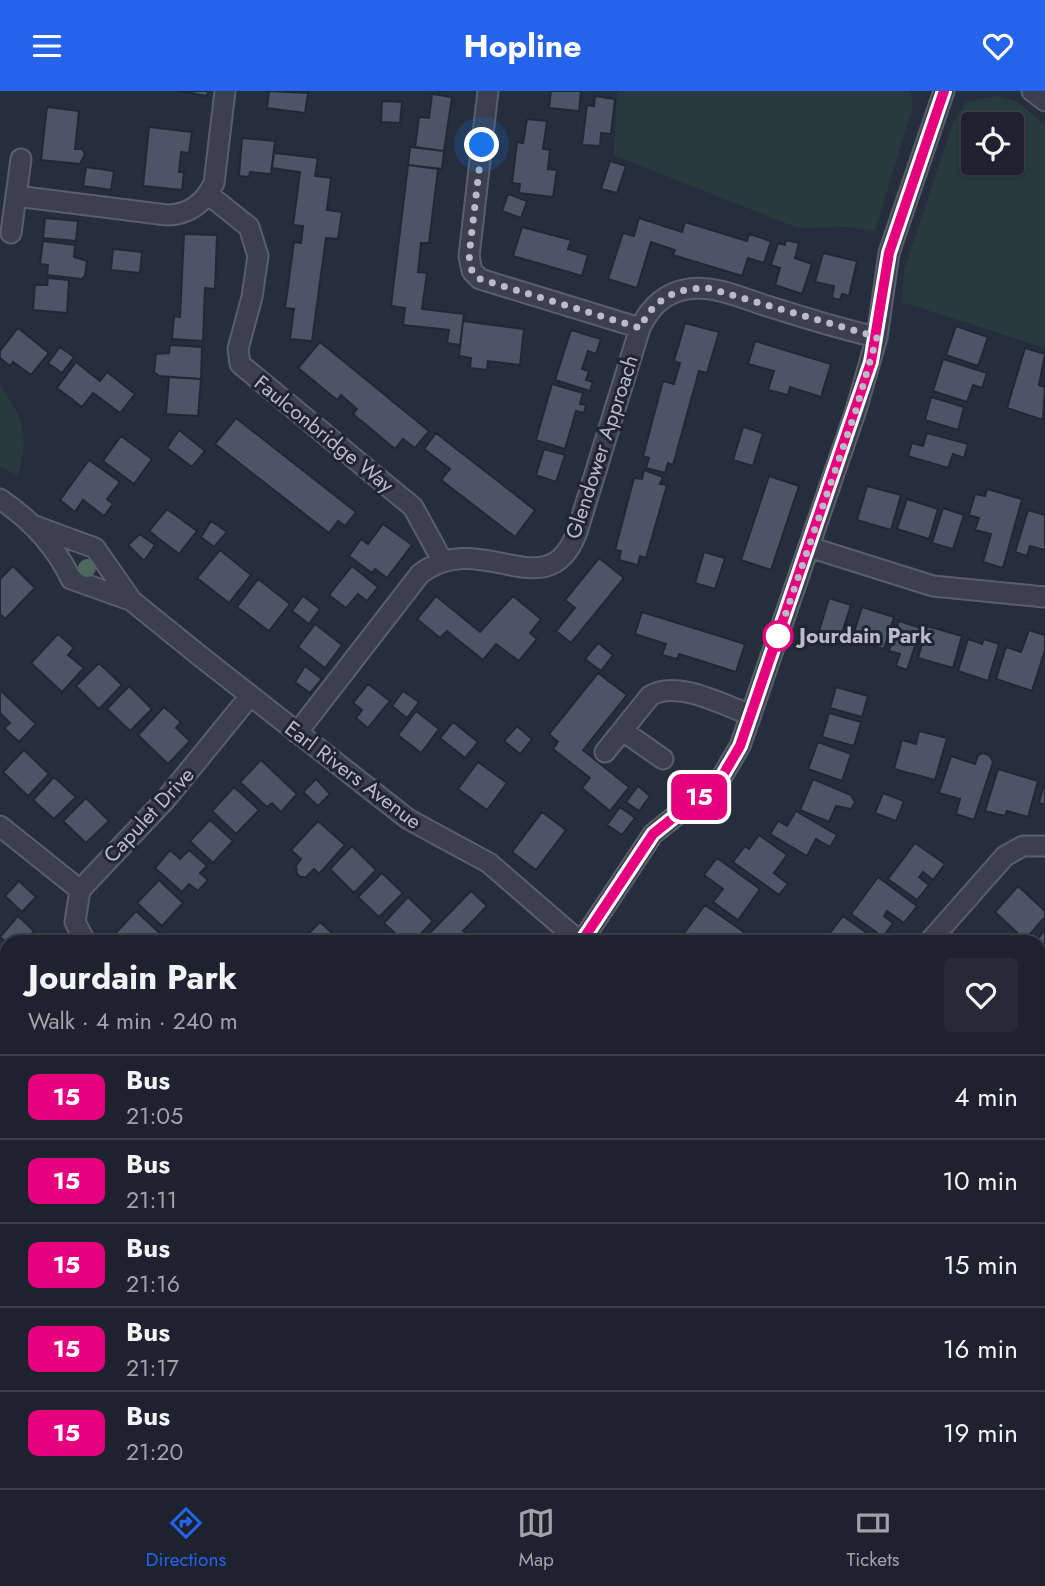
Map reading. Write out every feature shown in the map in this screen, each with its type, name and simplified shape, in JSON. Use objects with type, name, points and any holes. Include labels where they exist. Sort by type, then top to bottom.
[{"type":"street","points":[[16,196],[177,215],[196,207],[209,195],[216,170],[225,91]]},
{"type":"street","points":[[488,91],[469,256],[472,271],[480,279],[515,292],[640,328]]},
{"type":"street","points":[[584,935],[653,834],[726,773],[740,746],[856,410],[877,337],[889,253],[944,91]]},
{"type":"street","points":[[1032,91],[1045,101]]},
{"type":"street","points":[[11,233],[21,159]]},
{"type":"street","name":"Faulconbridge Way","points":[[209,195],[249,227],[258,256],[252,297],[238,349],[240,364],[414,507],[442,560]]},
{"type":"street","name":"Glendower Approach","points":[[442,560],[474,557],[535,570],[556,562],[569,549],[577,531],[640,328],[653,307],[666,296],[689,289],[708,288],[877,337]]},
{"type":"street","name":"Earl Rivers Avenue","points":[[0,499],[36,526],[61,558],[71,579],[132,601]]},
{"type":"street","name":"Earl Rivers Avenue","points":[[36,526],[95,548],[132,601],[408,819],[489,863],[573,935]]},
{"type":"street","points":[[810,547],[933,586],[1045,597]]},
{"type":"street","points":[[297,733],[421,574],[442,560]]},
{"type":"street","points":[[605,752],[650,696],[659,690],[680,691],[751,715]]},
{"type":"street","name":"Capulet Drive","points":[[80,890],[166,799],[250,696]]},
{"type":"street","points":[[623,731],[663,759]]},
{"type":"street","points":[[0,826],[80,890],[75,922],[82,935]]},
{"type":"street","points":[[935,935],[1005,856],[1023,846],[1045,846]]},
{"type":"shaded area","points":[[617,91],[911,91],[913,106],[875,231],[848,227],[798,228],[614,155]]},
{"type":"shaded area","points":[[996,96],[1018,102],[1045,125],[1045,348],[902,302],[904,271],[953,123],[966,102]]},
{"type":"shaded area","points":[[0,386],[15,408],[23,428],[23,449],[18,475],[0,467]]},
{"type":"building","points":[[179,91],[208,91],[207,96]]},
{"type":"building","points":[[269,91],[308,93],[305,113],[267,108]]},
{"type":"building","points":[[551,91],[581,91],[579,111],[549,108]]},
{"type":"building","points":[[432,94],[452,97],[444,151],[415,147],[419,117],[429,118]]},
{"type":"building","points":[[595,96],[615,99],[611,134],[601,133],[600,146],[582,145],[587,105],[594,106]]},
{"type":"building","points":[[382,101],[402,102],[400,123],[381,122]]},
{"type":"building","points":[[47,107],[79,111],[75,149],[82,149],[85,154],[80,164],[41,160]]},
{"type":"building","points":[[527,119],[547,121],[543,149],[550,150],[548,169],[557,170],[553,197],[519,193],[520,184],[512,183],[517,142],[523,143]]},
{"type":"building","points":[[149,127],[192,132],[189,153],[181,152],[179,172],[184,172],[182,190],[143,186]]},
{"type":"building","points":[[242,138],[275,141],[271,174],[250,172],[249,177],[239,176]]},
{"type":"building","points":[[410,147],[444,151],[442,169],[408,165]]},
{"type":"building","points":[[274,153],[318,158],[315,176],[331,178],[327,210],[342,212],[338,239],[326,238],[312,341],[290,339],[294,309],[285,308],[294,242],[301,243],[303,226],[293,225],[300,172],[272,168]]},
{"type":"building","points":[[610,161],[626,166],[617,193],[601,189]]},
{"type":"building","points":[[408,165],[438,169],[429,243],[421,243],[418,272],[427,273],[422,309],[464,314],[460,345],[447,343],[449,330],[403,325],[405,308],[391,306]]},
{"type":"building","points":[[86,167],[114,171],[111,190],[83,186]]},
{"type":"building","points":[[508,194],[527,201],[521,218],[502,211]]},
{"type":"building","points":[[45,218],[78,221],[76,241],[43,238]]},
{"type":"building","points":[[639,218],[682,232],[685,222],[747,241],[749,234],[771,241],[764,263],[748,258],[742,276],[673,255],[675,250],[651,242],[637,288],[608,279],[623,233],[634,236]]},
{"type":"building","points":[[522,227],[571,240],[568,249],[588,255],[582,276],[513,256]]},
{"type":"building","points":[[184,234],[217,235],[215,289],[205,288],[203,341],[172,339],[174,316],[180,317]]},
{"type":"building","points":[[786,240],[799,243],[795,258],[812,264],[802,294],[775,285],[780,268],[771,265],[778,243],[785,245]]},
{"type":"building","points":[[43,241],[75,245],[74,257],[87,261],[85,276],[82,279],[47,275],[48,265],[40,264]]},
{"type":"building","points":[[113,249],[142,252],[140,273],[111,270]]},
{"type":"building","points":[[823,253],[857,261],[849,296],[842,294],[840,300],[832,298],[834,286],[815,282]]},
{"type":"building","points":[[48,278],[69,280],[67,313],[33,310],[35,285],[47,285]]},
{"type":"building","points":[[463,321],[524,329],[520,365],[488,361],[487,370],[470,368],[471,358],[459,356]]},
{"type":"building","points":[[685,323],[719,332],[707,373],[699,371],[673,465],[668,463],[665,473],[646,468],[649,458],[643,456],[663,381],[674,384],[680,363],[674,361]]},
{"type":"building","points":[[956,326],[988,337],[978,366],[946,355]]},
{"type":"building","points":[[18,328],[49,353],[31,375],[13,362],[10,366],[0,358],[0,351]]},
{"type":"building","points":[[571,330],[601,339],[596,354],[588,351],[582,369],[589,371],[586,380],[593,382],[590,391],[555,380]]},
{"type":"building","points":[[755,341],[831,364],[821,397],[790,387],[788,395],[768,390],[774,371],[748,364]]},
{"type":"building","points":[[320,342],[429,431],[415,448],[403,439],[395,449],[353,414],[357,409],[341,395],[337,400],[298,368]]},
{"type":"building","points":[[170,345],[202,347],[201,379],[159,376],[154,372],[156,354],[169,353]]},
{"type":"building","points":[[60,347],[74,357],[62,373],[48,363]]},
{"type":"building","points":[[1025,348],[1045,354],[1039,385],[1045,387],[1043,420],[1007,408]]},
{"type":"building","points":[[943,359],[987,373],[982,388],[973,385],[967,402],[933,391]]},
{"type":"building","points":[[76,362],[100,381],[107,372],[135,394],[120,413],[93,393],[82,407],[57,388]]},
{"type":"building","points":[[169,377],[201,379],[198,416],[166,414]]},
{"type":"building","points":[[552,384],[583,393],[580,404],[586,405],[584,413],[576,411],[565,449],[536,440]]},
{"type":"building","points":[[931,397],[964,407],[958,430],[925,420]]},
{"type":"building","points":[[236,418],[356,512],[345,526],[338,521],[329,533],[215,444]]},
{"type":"building","points":[[743,427],[763,433],[753,466],[733,460]]},
{"type":"building","points":[[179,430],[205,451],[192,467],[167,448]]},
{"type":"building","points":[[436,433],[535,510],[515,537],[441,480],[450,469],[424,449]]},
{"type":"building","points":[[927,433],[968,444],[964,458],[953,454],[948,468],[908,456],[912,443],[923,446]]},
{"type":"building","points":[[121,436],[152,459],[134,484],[103,461]]},
{"type":"building","points":[[544,449],[565,455],[556,482],[536,475]]},
{"type":"building","points":[[89,460],[120,482],[107,499],[113,504],[104,516],[83,500],[75,512],[60,500]]},
{"type":"building","points":[[644,470],[663,477],[660,484],[667,485],[646,558],[640,556],[638,565],[619,560],[621,551],[615,550],[634,478],[642,479]]},
{"type":"building","points":[[769,476],[799,486],[771,570],[741,560]]},
{"type":"building","points":[[867,486],[901,495],[891,530],[857,520]]},
{"type":"building","points":[[987,489],[1022,499],[1003,568],[983,562],[991,534],[975,530],[979,518],[969,515],[975,494],[985,496]]},
{"type":"building","points":[[907,499],[938,509],[929,539],[897,529]]},
{"type":"building","points":[[943,508],[964,515],[953,549],[932,543]]},
{"type":"building","points":[[167,509],[197,531],[179,554],[149,531]]},
{"type":"building","points":[[1028,510],[1045,515],[1045,550],[1030,546],[1027,556],[1015,552]]},
{"type":"building","points":[[211,521],[227,532],[214,547],[201,537]]},
{"type":"building","points":[[383,524],[412,545],[387,578],[375,569],[372,573],[349,556],[361,539],[368,544]]},
{"type":"building","points":[[140,534],[155,545],[144,561],[128,545]]},
{"type":"building","points":[[220,550],[251,575],[229,603],[197,578]]},
{"type":"building","points":[[704,552],[725,558],[715,589],[695,583]]},
{"type":"building","points":[[599,558],[624,578],[571,643],[556,631],[575,608],[565,600]]},
{"type":"building","points":[[13,566],[35,588],[5,619],[0,614],[0,579]]},
{"type":"building","points":[[352,566],[378,587],[367,601],[358,594],[346,608],[329,595]]},
{"type":"building","points":[[258,579],[290,604],[269,631],[237,607]]},
{"type":"building","points":[[303,596],[320,609],[309,624],[292,611]]},
{"type":"building","points":[[436,596],[480,632],[513,596],[541,619],[530,633],[537,639],[519,661],[496,644],[483,660],[447,631],[440,638],[417,619]]},
{"type":"building","points":[[829,598],[851,605],[841,636],[832,633],[827,644],[817,638]]},
{"type":"building","points":[[862,607],[894,617],[884,649],[852,639]]},
{"type":"building","points":[[642,612],[745,644],[736,672],[679,654],[677,659],[662,655],[666,644],[635,634]]},
{"type":"building","points":[[899,621],[921,628],[907,670],[896,666],[900,654],[889,651]]},
{"type":"building","points":[[315,624],[342,645],[325,668],[298,647]]},
{"type":"building","points":[[927,626],[962,636],[953,668],[918,658]]},
{"type":"building","points":[[1029,630],[1045,635],[1045,650],[1032,691],[996,679],[1006,647],[1021,652]]},
{"type":"building","points":[[58,634],[74,648],[68,655],[84,668],[62,692],[31,663]]},
{"type":"building","points":[[968,639],[982,644],[984,639],[999,644],[988,681],[958,671]]},
{"type":"building","points":[[598,643],[613,655],[601,671],[585,659]]},
{"type":"building","points":[[99,663],[122,685],[99,709],[76,686]]},
{"type":"building","points":[[305,666],[322,679],[310,693],[295,682]]},
{"type":"building","points":[[598,673],[627,695],[583,750],[629,787],[610,811],[582,788],[590,778],[553,749],[558,742],[549,734]]},
{"type":"building","points":[[368,684],[390,701],[368,728],[356,718],[362,710],[353,703]]},
{"type":"building","points":[[129,686],[152,709],[130,731],[107,709]]},
{"type":"building","points":[[836,687],[868,696],[862,717],[830,708]]},
{"type":"building","points":[[0,690],[36,724],[19,742],[4,728],[10,723],[0,713]]},
{"type":"building","points":[[403,691],[419,702],[407,718],[392,706]]},
{"type":"building","points":[[164,707],[181,722],[176,728],[190,741],[168,764],[138,735]]},
{"type":"building","points":[[416,711],[439,729],[421,753],[398,735]]},
{"type":"building","points":[[829,713],[861,722],[854,746],[822,737]]},
{"type":"building","points":[[453,722],[478,742],[465,758],[440,738]]},
{"type":"building","points":[[517,726],[532,739],[520,754],[504,741]]},
{"type":"building","points":[[919,731],[947,738],[935,780],[894,769],[902,740],[916,744]]},
{"type":"building","points":[[818,742],[851,754],[842,781],[808,769]]},
{"type":"building","points":[[24,750],[49,774],[28,796],[3,772]]},
{"type":"building","points":[[984,753],[990,756],[993,762],[974,820],[956,814],[960,799],[939,793],[951,756],[975,764],[978,755]]},
{"type":"building","points":[[261,760],[297,794],[281,812],[272,803],[267,807],[240,782]]},
{"type":"building","points":[[478,762],[507,783],[487,810],[458,789]]},
{"type":"building","points":[[998,769],[1038,781],[1028,817],[1007,811],[1005,816],[985,811]]},
{"type":"building","points":[[54,777],[76,797],[54,819],[33,800]]},
{"type":"building","points":[[316,779],[330,794],[318,806],[303,792]]},
{"type":"building","points":[[813,779],[851,795],[855,802],[851,809],[836,806],[829,822],[800,810]]},
{"type":"building","points":[[1045,780],[1045,805],[1039,803]]},
{"type":"building","points":[[638,786],[650,796],[639,811],[626,802]]},
{"type":"building","points":[[234,787],[259,810],[236,834],[212,811]]},
{"type":"building","points":[[883,793],[904,801],[896,821],[875,813]]},
{"type":"building","points":[[86,798],[109,821],[86,843],[63,821]]},
{"type":"building","points":[[620,807],[635,818],[622,835],[607,825]]},
{"type":"building","points":[[796,811],[837,835],[830,847],[816,839],[807,856],[770,834],[778,821],[787,826]]},
{"type":"building","points":[[542,812],[566,830],[536,870],[512,852]]},
{"type":"building","points":[[210,820],[233,841],[213,863],[190,841]]},
{"type":"building","points":[[318,821],[345,845],[319,874],[314,869],[306,877],[301,877],[297,874],[296,866],[301,859],[291,850]]},
{"type":"building","points":[[759,835],[787,855],[774,873],[788,884],[779,895],[733,862],[745,846],[749,849]]},
{"type":"building","points":[[915,843],[945,864],[933,880],[923,872],[919,877],[929,885],[917,900],[888,879]]},
{"type":"building","points":[[352,846],[376,870],[354,893],[330,869]]},
{"type":"building","points":[[170,850],[180,859],[189,850],[207,866],[200,873],[208,880],[198,891],[189,884],[182,892],[155,868]]},
{"type":"building","points":[[717,858],[760,889],[738,920],[713,902],[723,889],[704,875]]},
{"type":"building","points":[[382,873],[403,893],[379,917],[358,897]]},
{"type":"building","points":[[878,877],[917,906],[904,923],[887,911],[884,916],[893,923],[884,935],[880,935],[851,914]]},
{"type":"building","points":[[159,880],[183,903],[162,926],[137,903]]},
{"type":"building","points":[[19,881],[36,897],[22,912],[5,896]]},
{"type":"building","points":[[1018,886],[1045,911],[1045,917],[1029,935],[1020,935],[995,912]]},
{"type":"building","points":[[471,891],[487,906],[463,931],[468,935],[428,935]]},
{"type":"building","points":[[408,897],[433,921],[420,935],[397,935],[384,923]]},
{"type":"building","points":[[705,905],[744,932],[742,935],[683,935]]},
{"type":"building","points":[[136,911],[162,935],[114,935]]},
{"type":"building","points":[[18,916],[34,931],[31,935],[2,935]]},
{"type":"building","points":[[843,916],[870,935],[829,935]]},
{"type":"building","points":[[320,922],[334,935],[307,935]]},
{"type":"bus line","name":"15","points":[[586,935],[622,885],[653,834],[720,780],[740,746],[871,362],[889,253],[944,91]]},
{"type":"place","name":"Jourdain Park","points":[[778,636]]},
{"type":"route","points":[[482,145],[469,256],[472,271],[480,279],[515,292],[640,328],[653,307],[666,296],[689,289],[708,288],[877,337],[856,410],[778,636]]}]
